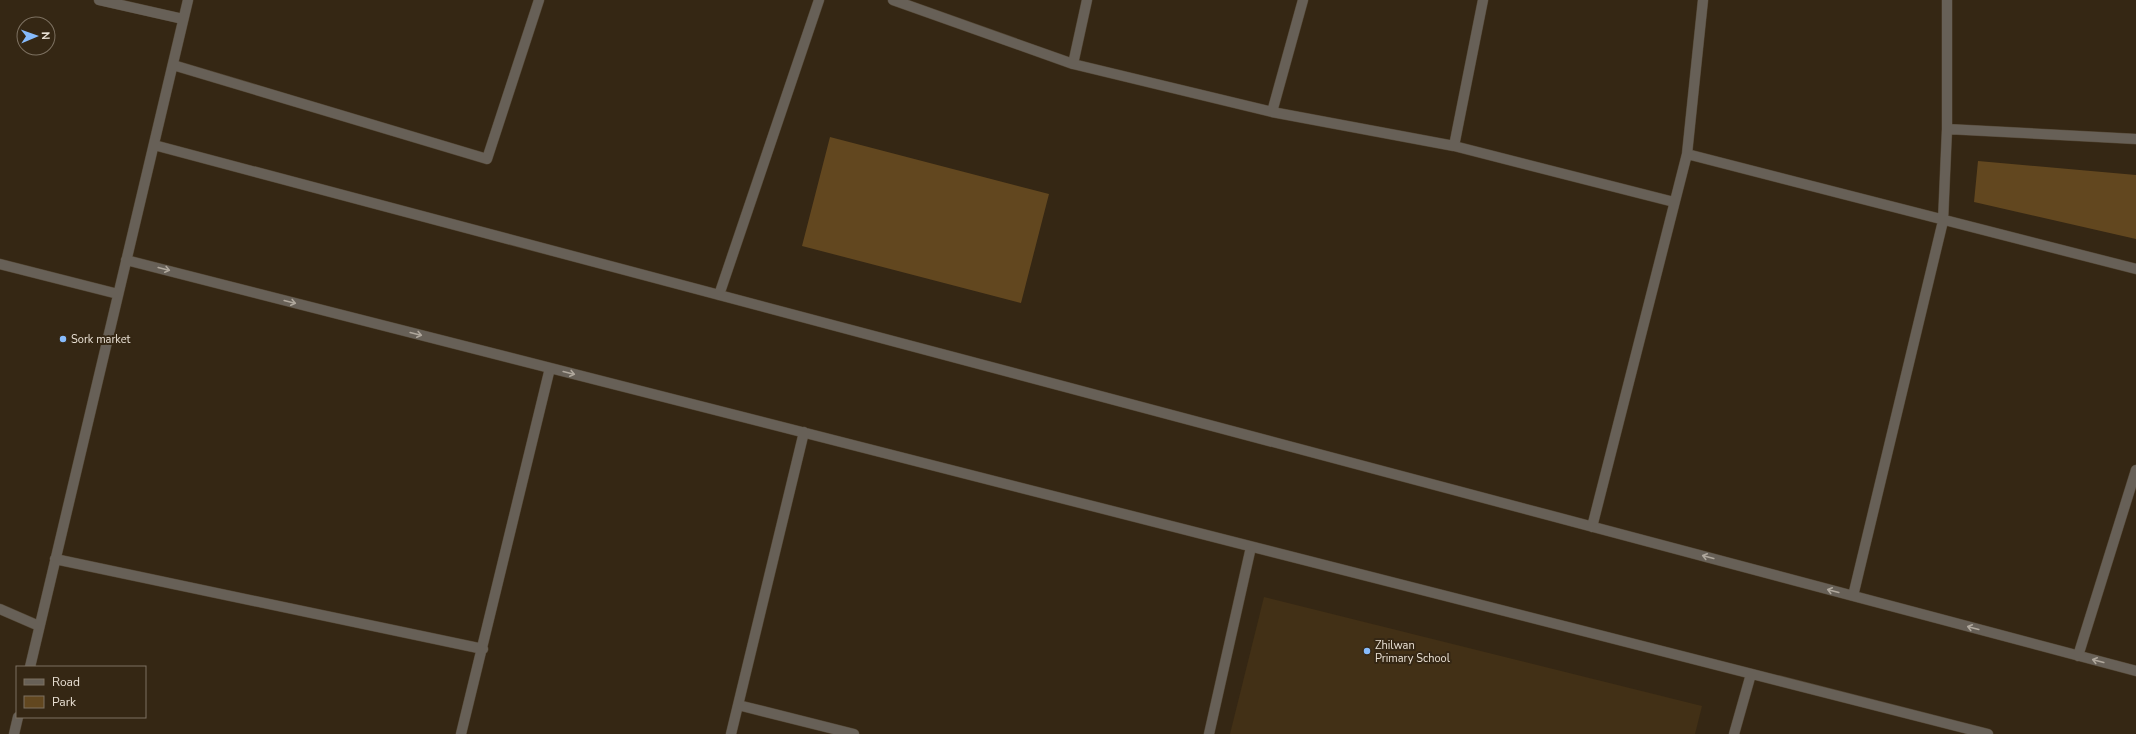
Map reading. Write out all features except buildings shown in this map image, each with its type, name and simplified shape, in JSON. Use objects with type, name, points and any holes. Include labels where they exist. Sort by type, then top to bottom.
[{"type":"street","points":[[99,0],[183,19]]},
{"type":"street","points":[[30,666],[188,0]]},
{"type":"street","points":[[173,65],[487,159],[539,0]]},
{"type":"street","points":[[718,295],[819,0]]},
{"type":"street","points":[[893,0],[1073,64],[1272,112],[1454,146],[1674,202]]},
{"type":"street","points":[[1073,64],[1087,0]]},
{"type":"street","points":[[1272,112],[1303,0]]},
{"type":"street","points":[[1454,146],[1483,0]]},
{"type":"street","points":[[1592,527],[1687,154],[1703,0]]},
{"type":"street","points":[[1853,596],[1944,221],[1947,129],[1947,0]]},
{"type":"street","points":[[1947,129],[2136,139]]},
{"type":"street","points":[[154,145],[2136,671]]},
{"type":"street","points":[[1687,154],[2136,269]]},
{"type":"street","points":[[126,260],[1988,734]]},
{"type":"street","points":[[0,264],[118,294]]},
{"type":"street","points":[[461,734],[483,649],[550,368]]},
{"type":"street","points":[[731,734],[804,432]]},
{"type":"street","points":[[2078,656],[2136,470]]},
{"type":"street","points":[[1209,734],[1251,547]]},
{"type":"street","points":[[55,559],[483,649]]},
{"type":"street","points":[[0,609],[39,626]]},
{"type":"street","points":[[1734,734],[1751,674]]},
{"type":"street","points":[[738,705],[854,734]]},
{"type":"street","points":[[14,734],[18,718]]},
{"type":"shaded area","name":"Zhilwan Primary School","points":[[1264,597],[1702,706],[1695,734],[1230,734]]},
{"type":"green space","points":[[830,137],[1049,194],[1021,303],[802,246]]},
{"type":"green space","points":[[1978,161],[2136,175],[2136,239],[1974,202]]},
{"type":"place","name":"Sork market","points":[[63,339]]},
{"type":"place","name":"Zhilwan Primary School","points":[[1367,651]]}]
